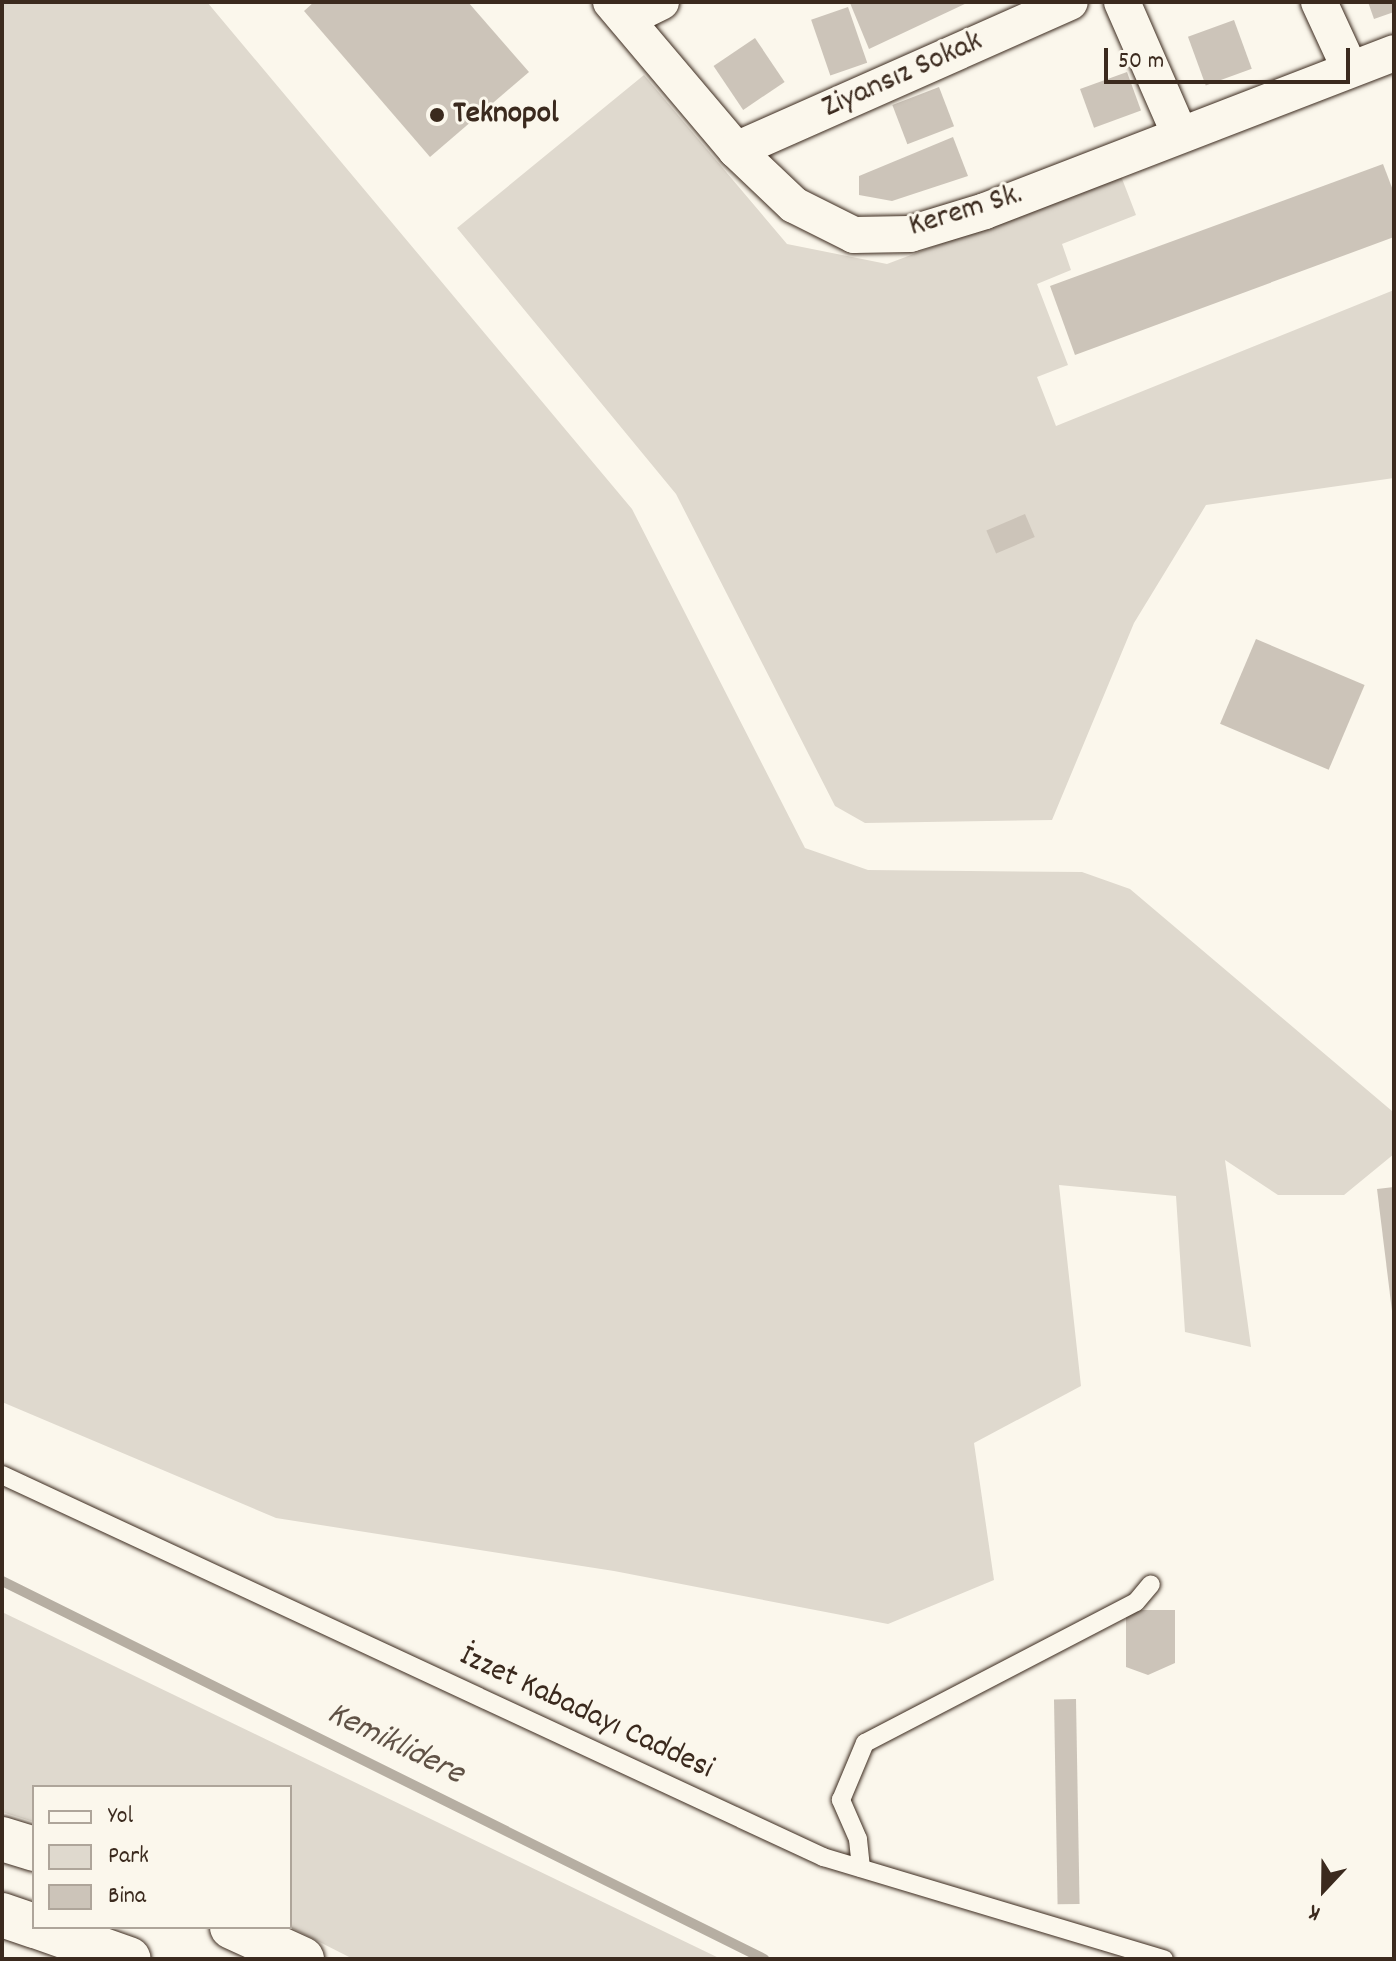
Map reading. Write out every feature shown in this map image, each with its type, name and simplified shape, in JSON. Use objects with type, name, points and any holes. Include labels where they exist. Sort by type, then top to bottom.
[{"type":"highway","points":[[2,1839],[32,1848]]},
{"type":"highway","points":[[2,1915],[32,1925]]},
{"type":"highway","points":[[44,1929],[129,1959]]},
{"type":"highway","points":[[236,1929],[302,1959]]},
{"type":"street","points":[[619,10],[661,2]]},
{"type":"street","name":"Ziyansız Sokak","points":[[736,150],[1070,2]]},
{"type":"street","points":[[1122,2],[1180,135]]},
{"type":"street","points":[[1319,2],[1350,69]]},
{"type":"street","name":"Kerem Sk.","points":[[619,10],[736,150],[794,205],[854,235],[910,234],[985,211],[1394,53]]},
{"type":"lane","name":"İzzet Kabadayı Caddesi","points":[[2,1475],[823,1857],[1164,1959]]},
{"type":"lane","points":[[861,1868],[858,1839],[841,1800],[865,1743],[1136,1602],[1151,1584]]},
{"type":"green space","points":[[2,2],[207,2],[632,509],[805,848],[868,870],[1082,872],[1130,889],[1392,1111],[1394,1154],[1344,1195],[1278,1195],[1225,1160],[1251,1347],[1185,1332],[1176,1196],[1059,1185],[1081,1386],[974,1443],[994,1580],[888,1624],[614,1571],[276,1518],[2,1402]]},
{"type":"green space","points":[[644,75],[787,244],[887,264],[1121,176],[1136,215],[1062,244],[1071,270],[1037,284],[1068,365],[1037,377],[1056,426],[1394,290],[1394,478],[1206,505],[1134,623],[1052,820],[865,823],[835,806],[676,494],[457,228]]},
{"type":"green space","points":[[2,1612],[721,1959],[353,1959],[292,1928],[292,1785],[32,1785],[32,1821],[2,1812]]},
{"type":"building","name":"Teknopol","points":[[314,2],[468,2],[529,72],[430,157],[304,11]]},
{"type":"building","points":[[854,2],[969,2],[869,49],[850,3]]},
{"type":"building","points":[[1368,2],[1394,2],[1394,12],[1374,19]]},
{"type":"building","points":[[848,7],[867,63],[830,75],[811,20]]},
{"type":"building","points":[[1234,20],[1252,69],[1206,86],[1188,37]]},
{"type":"building","points":[[755,38],[785,82],[743,110],[714,66]]},
{"type":"building","points":[[1127,72],[1141,111],[1094,128],[1080,89]]},
{"type":"building","points":[[939,87],[954,126],[907,144],[892,105]]},
{"type":"building","points":[[953,137],[968,176],[892,201],[859,195],[859,176]]},
{"type":"building","points":[[1383,164],[1394,193],[1394,237],[1075,355],[1050,286]]},
{"type":"building","points":[[1025,514],[1035,537],[996,553],[986,530]]},
{"type":"building","points":[[1256,639],[1365,685],[1329,770],[1220,724]]},
{"type":"building","points":[[1394,1187],[1394,1311],[1392,1311],[1377,1189]]},
{"type":"building","points":[[1126,1610],[1175,1610],[1175,1663],[1148,1675],[1126,1667]]},
{"type":"building","points":[[1054,1699],[1076,1699],[1080,1904],[1058,1904]]},
{"type":"waterway","name":"Kemiklidere","points":[[2,1581],[764,1959]]},
{"type":"place","name":"Teknopol","points":[[437,115]]}]
